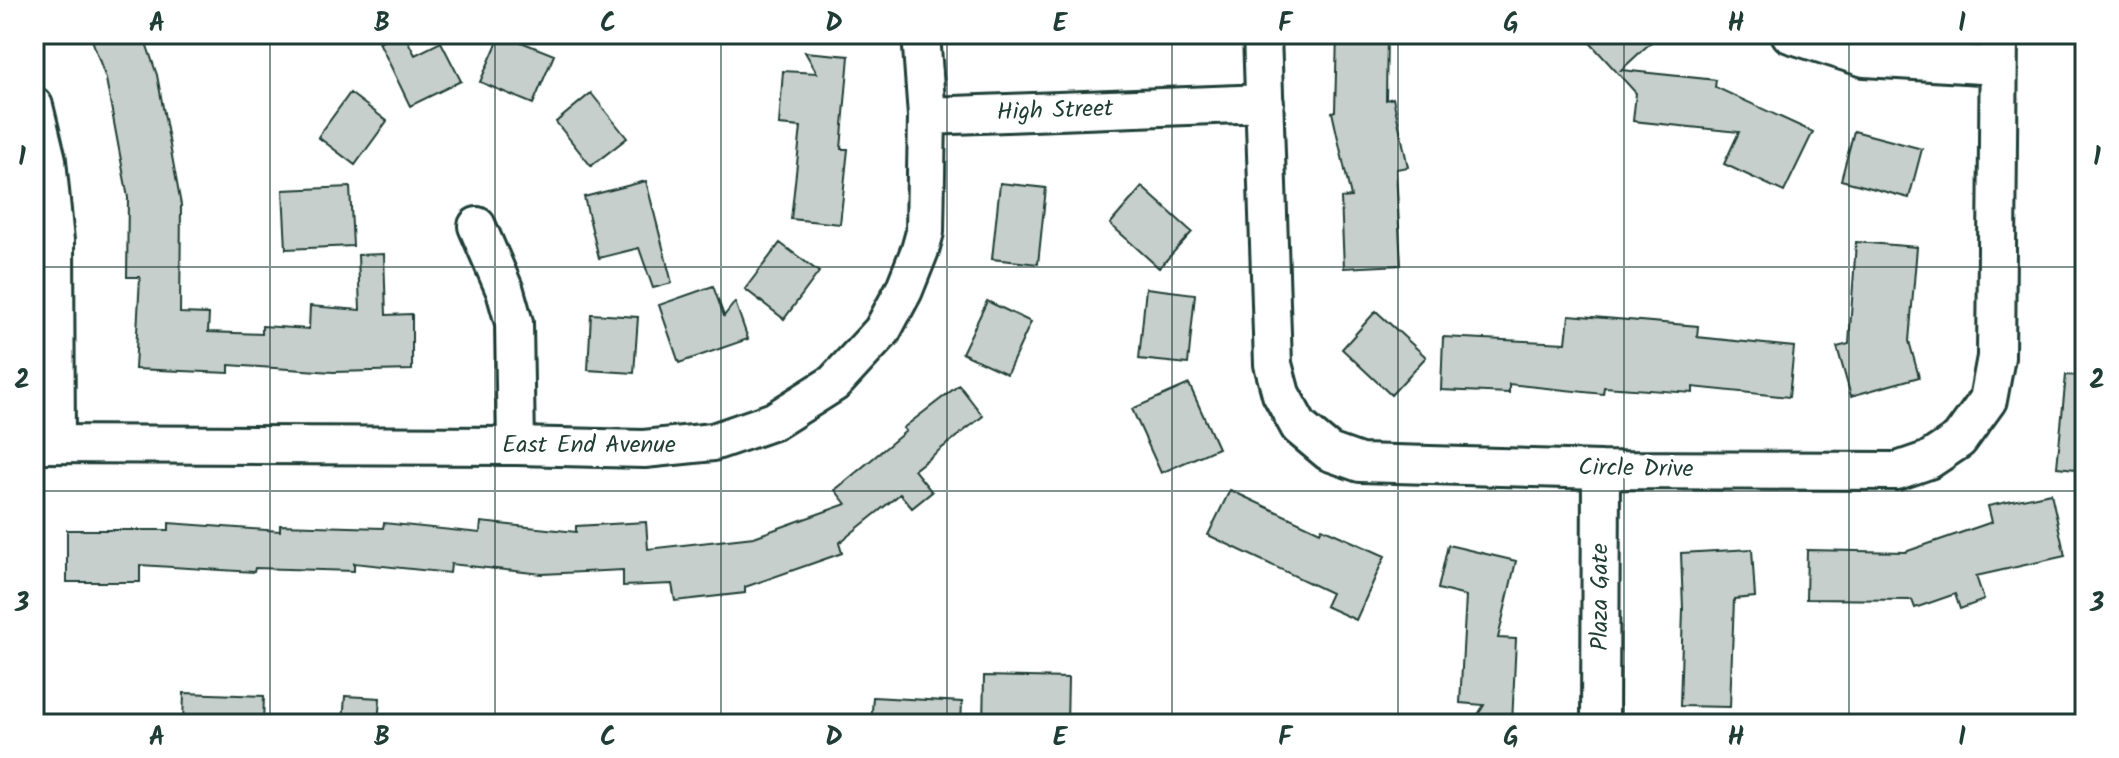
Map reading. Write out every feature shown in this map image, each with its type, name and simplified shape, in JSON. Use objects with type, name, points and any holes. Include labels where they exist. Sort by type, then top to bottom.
[{"type":"street","points":[[921,34],[927,116]]},
{"type":"street","name":"Circle Drive","points":[[1262,34],[1273,364],[1281,394],[1299,427],[1329,452],[1360,463],[1601,470],[1897,471],[1929,460],[1959,440],[1988,400],[1996,357],[1998,50]]},
{"type":"street","points":[[1790,34],[1865,58],[1998,50]]},
{"type":"street","name":"High Street","points":[[927,116],[1265,103]]},
{"type":"street","points":[[34,106],[47,160],[55,241],[45,444]]},
{"type":"street","name":"East End Avenue","points":[[45,444],[644,449],[713,442],[774,421],[834,383],[882,331],[904,290],[925,232],[927,116]]},
{"type":"street","points":[[477,226],[505,291],[514,323],[516,446]]},
{"type":"street","name":"Plaza Gate","points":[[1600,724],[1601,470]]},
{"type":"building","points":[[90,34],[143,34],[157,75],[181,205],[180,313],[209,314],[208,332],[262,334],[262,326],[309,329],[310,306],[360,310],[358,255],[384,254],[386,315],[412,314],[412,370],[333,372],[229,365],[229,373],[135,369],[140,277],[127,277],[128,198],[106,79]]},
{"type":"building","points":[[394,34],[404,34],[415,55],[441,42],[461,81],[410,106],[379,42]]},
{"type":"building","points":[[501,34],[554,55],[533,104],[480,82]]},
{"type":"building","points":[[1337,34],[1387,34],[1386,100],[1393,98],[1408,167],[1396,169],[1401,265],[1344,268],[1341,198],[1351,197],[1332,112],[1335,111]]},
{"type":"building","points":[[1582,34],[1660,34],[1621,70],[1716,80],[1715,87],[1813,132],[1784,192],[1724,164],[1739,132],[1633,121],[1636,93]]},
{"type":"building","points":[[805,52],[849,56],[841,149],[848,149],[840,224],[791,219],[801,127],[779,125],[783,71],[817,73]]},
{"type":"building","points":[[350,93],[387,121],[355,165],[318,137]]},
{"type":"building","points":[[591,93],[627,138],[591,166],[556,122]]},
{"type":"building","points":[[1854,131],[1922,149],[1909,198],[1841,180]]},
{"type":"building","points":[[646,181],[672,283],[653,288],[639,248],[599,258],[584,197]]},
{"type":"building","points":[[1000,183],[1046,188],[1038,264],[992,259]]},
{"type":"building","points":[[350,187],[353,246],[286,249],[283,190]]},
{"type":"building","points":[[1142,187],[1192,232],[1159,268],[1110,224]]},
{"type":"building","points":[[1856,242],[1917,247],[1909,341],[1919,377],[1851,396],[1837,347],[1849,344]]},
{"type":"building","points":[[780,243],[819,272],[784,319],[745,289]]},
{"type":"building","points":[[713,286],[724,316],[735,302],[748,339],[679,363],[659,305]]},
{"type":"building","points":[[1146,288],[1195,294],[1188,364],[1139,359]]},
{"type":"building","points":[[987,301],[1031,322],[1007,374],[962,353]]},
{"type":"building","points":[[1376,311],[1426,357],[1391,395],[1342,349]]},
{"type":"building","points":[[591,314],[638,317],[634,373],[588,370]]},
{"type":"building","points":[[1569,315],[1698,326],[1697,337],[1794,347],[1789,397],[1693,387],[1693,393],[1604,387],[1603,394],[1509,384],[1509,393],[1441,390],[1443,337],[1566,343]]},
{"type":"building","points":[[2066,375],[2085,376],[2085,470],[2057,467]]},
{"type":"building","points":[[1189,384],[1218,448],[1161,473],[1132,409]]},
{"type":"building","points":[[959,385],[983,416],[914,470],[932,492],[912,508],[900,494],[839,543],[842,553],[745,587],[745,593],[675,601],[672,584],[623,586],[623,570],[542,574],[451,564],[450,573],[354,563],[354,571],[255,568],[254,572],[140,565],[140,582],[67,582],[67,530],[169,530],[169,523],[280,531],[280,525],[383,528],[384,523],[480,533],[481,522],[576,532],[576,526],[646,522],[648,549],[754,537],[846,504],[835,490],[906,431],[903,428]]},
{"type":"building","points":[[1230,490],[1320,532],[1322,528],[1385,556],[1356,620],[1325,606],[1331,593],[1208,535]]},
{"type":"building","points":[[2051,493],[2065,556],[1976,576],[1984,600],[1960,609],[1955,594],[1915,608],[1912,600],[1806,599],[1807,550],[1905,552],[1992,522],[1988,506]]},
{"type":"building","points":[[1448,545],[1516,561],[1498,638],[1516,639],[1512,724],[1472,724],[1484,705],[1460,703],[1466,596],[1438,589]]},
{"type":"building","points":[[1752,549],[1755,597],[1734,599],[1730,707],[1680,706],[1681,553]]},
{"type":"building","points":[[984,676],[1068,678],[1067,724],[983,724]]},
{"type":"building","points":[[184,693],[264,696],[263,724],[183,724]]},
{"type":"building","points":[[345,696],[380,698],[378,724],[343,724]]},
{"type":"building","points":[[873,697],[962,702],[961,724],[871,724]]}]
